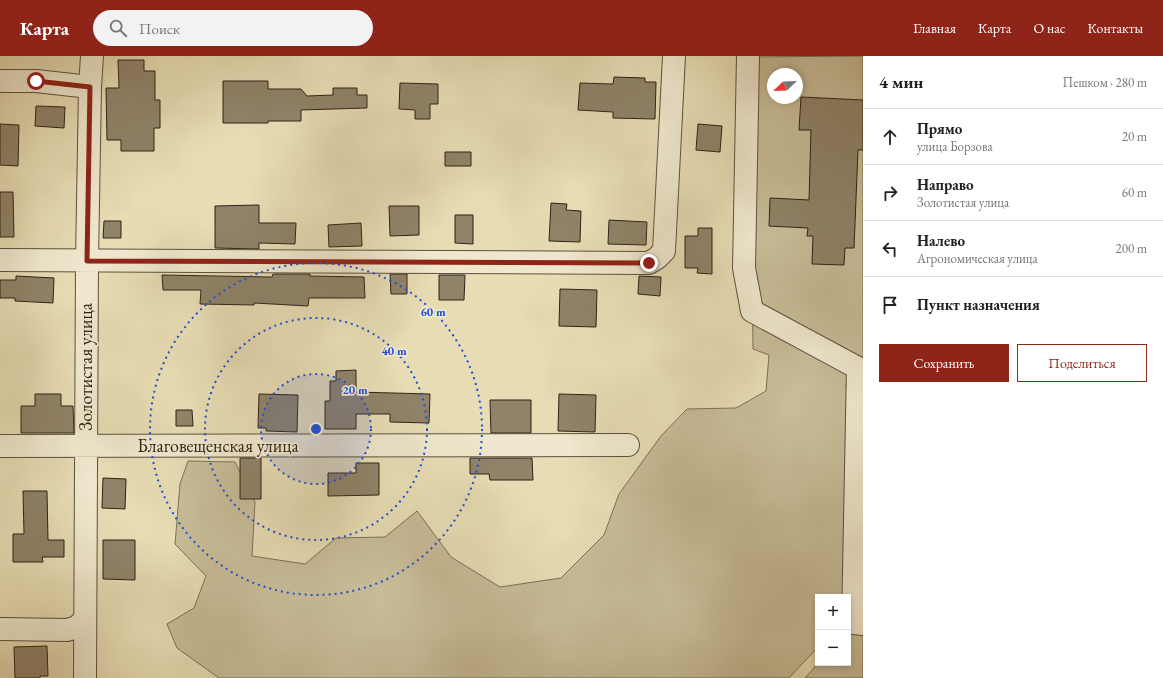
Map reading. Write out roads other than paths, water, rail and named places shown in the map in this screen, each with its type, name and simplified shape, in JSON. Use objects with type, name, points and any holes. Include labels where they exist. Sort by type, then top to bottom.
[{"type":"street","name":"Золотистая улица","points":[[85,678],[87,261],[90,87],[92,56]]},
{"type":"street","points":[[0,260],[649,263],[664,251],[668,142],[674,56]]},
{"type":"street","points":[[748,56],[744,268],[752,310],[858,368],[853,623],[863,624]]},
{"type":"street","points":[[0,81],[36,81],[90,87]]},
{"type":"street","name":"Благовещенская улица","points":[[0,446],[628,445]]},
{"type":"street","points":[[0,629],[68,630],[77,627],[85,619]]}]
